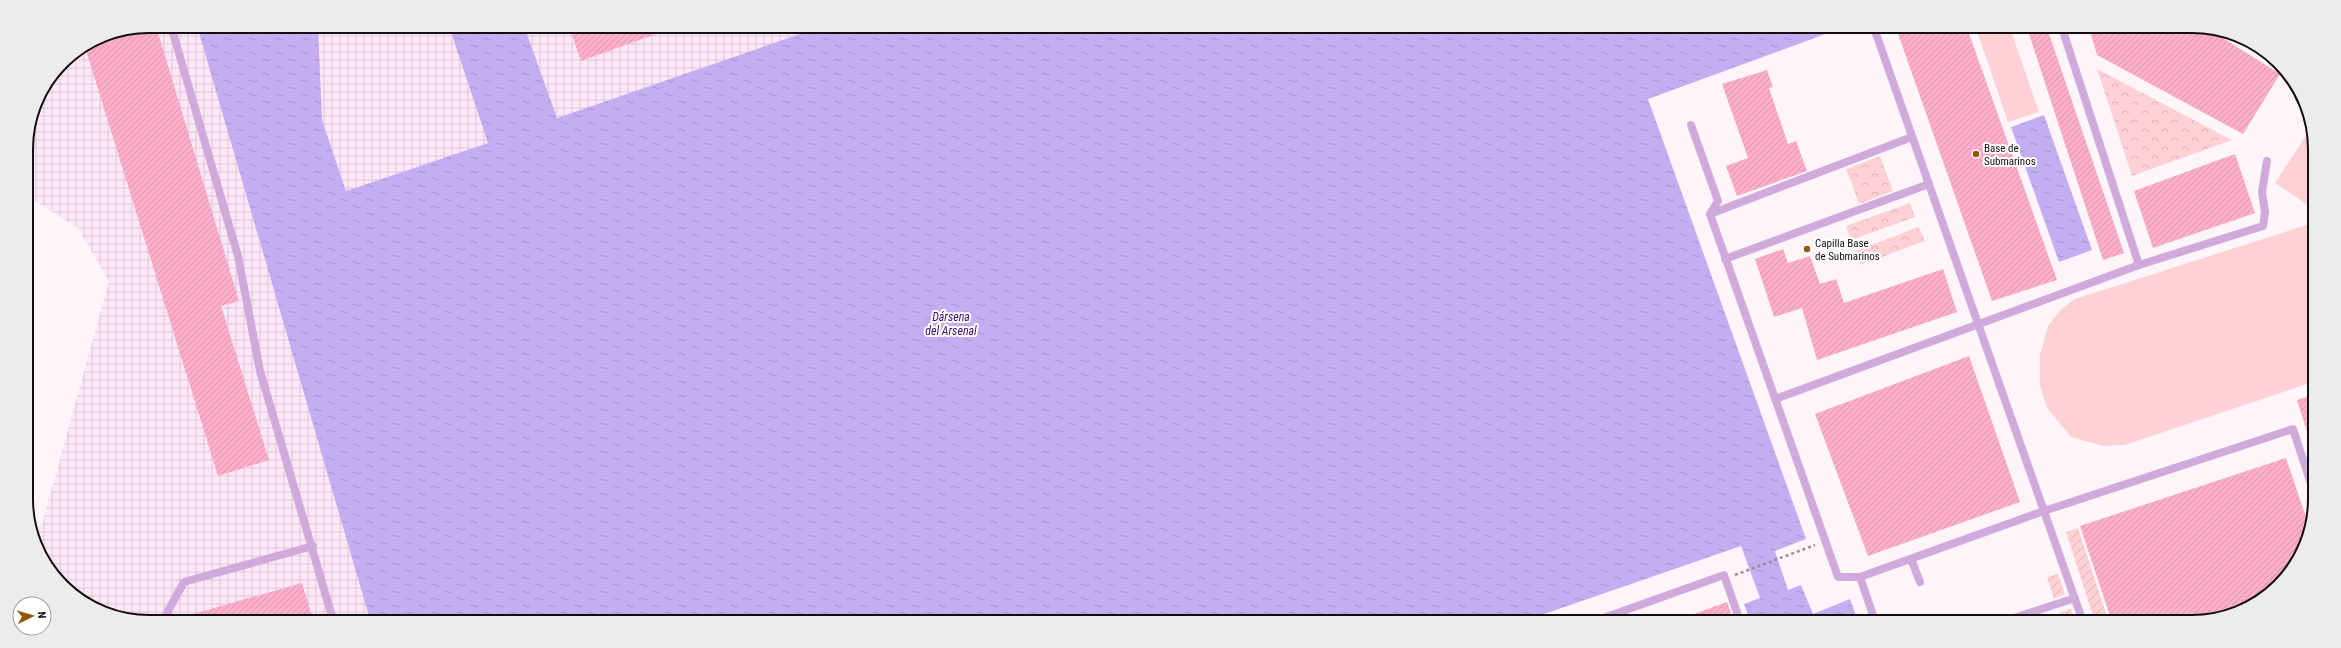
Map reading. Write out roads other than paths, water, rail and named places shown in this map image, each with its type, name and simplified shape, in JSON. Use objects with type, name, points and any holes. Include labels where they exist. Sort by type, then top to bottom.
[{"type":"lane","points":[[173,33],[238,256],[260,371],[313,546],[332,615]]},
{"type":"lane","points":[[1876,33],[2081,615]]},
{"type":"lane","points":[[2064,33],[2139,266]]},
{"type":"lane","points":[[1691,125],[1718,201],[1710,214]]},
{"type":"lane","points":[[1710,214],[1912,137]]},
{"type":"lane","points":[[1775,399],[2139,266],[2263,226],[2265,212],[2262,192],[2267,161]]},
{"type":"lane","points":[[1725,259],[1929,184]]},
{"type":"lane","points":[[1710,214],[1838,576],[1860,577],[2044,511],[2293,429],[2308,475]]},
{"type":"lane","points":[[167,615],[184,582],[313,546]]},
{"type":"lane","points":[[1911,559],[1920,582]]},
{"type":"lane","points":[[1612,615],[1724,575],[1738,615]]},
{"type":"lane","points":[[1860,577],[1873,615]]},
{"type":"lane","points":[[2022,615],[2075,598]]},
{"type":"water","name":"Dársena del Arsenal","points":[[199,33],[318,33],[322,120],[346,191],[488,143],[451,33],[527,33],[557,118],[803,33],[1828,33],[1648,99],[1806,539],[1775,551],[1788,590],[1801,585],[1813,614],[1850,599],[1856,615],[1748,615],[1744,604],[1760,598],[1741,546],[1541,615],[369,615]]},
{"type":"water","points":[[2044,115],[2092,250],[2059,262],[2011,127]]},
{"type":"place","name":"Base de Submarinos","points":[[1976,154]]},
{"type":"place","name":"Capilla Base de Submarinos","points":[[1807,249]]}]
